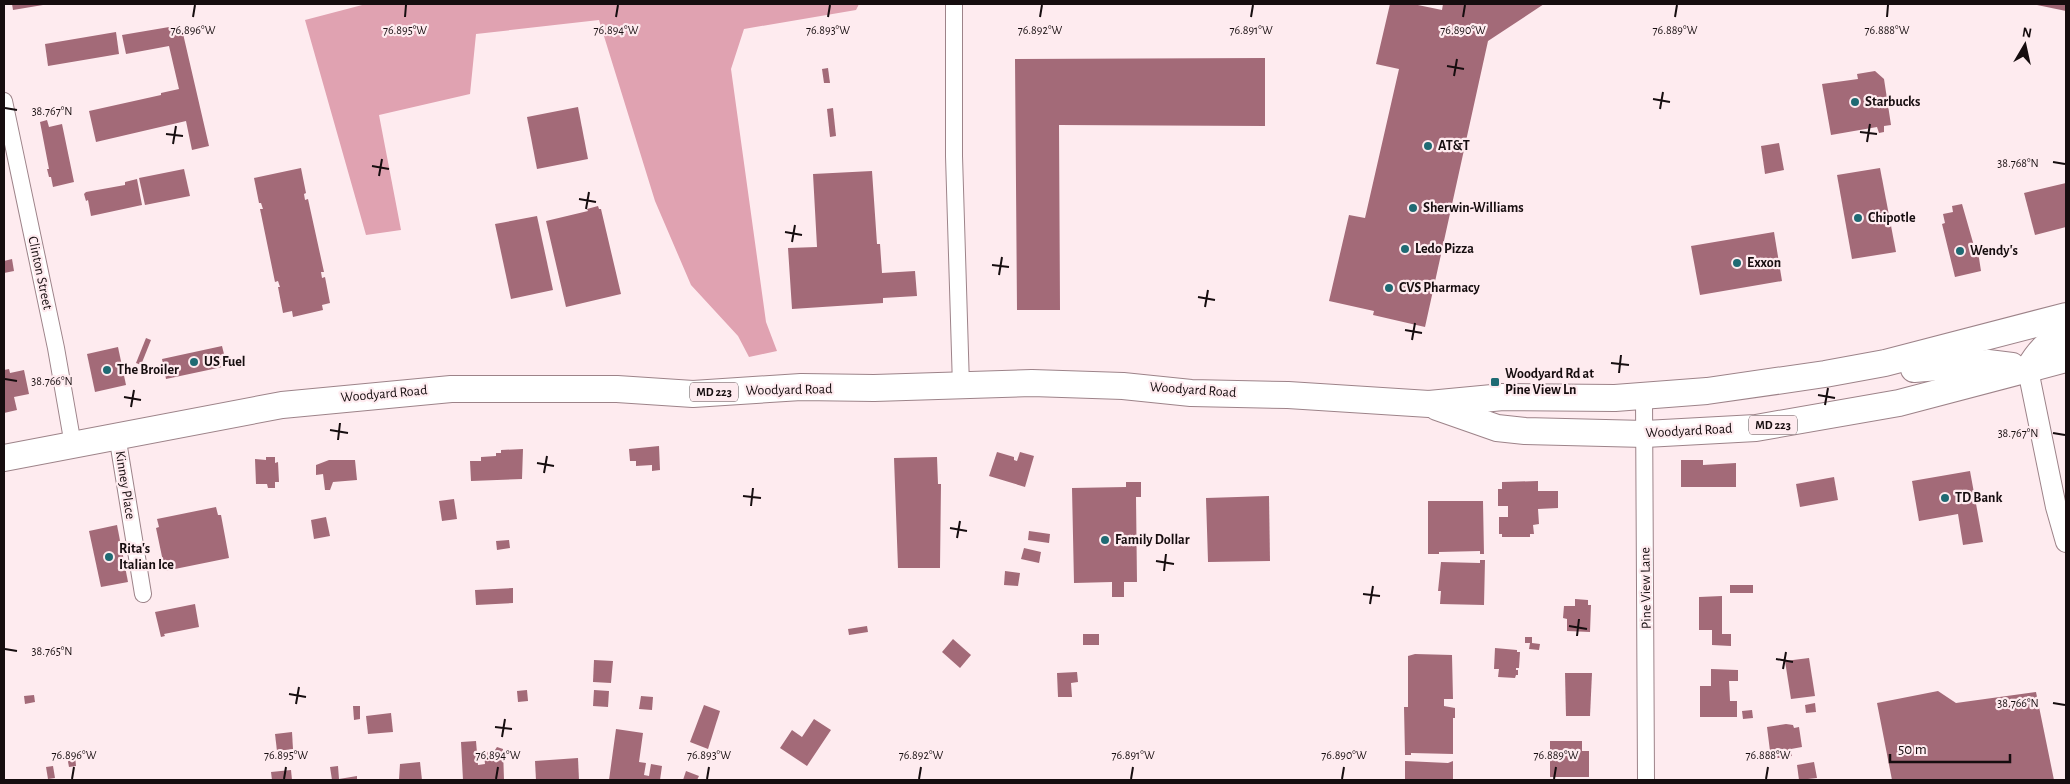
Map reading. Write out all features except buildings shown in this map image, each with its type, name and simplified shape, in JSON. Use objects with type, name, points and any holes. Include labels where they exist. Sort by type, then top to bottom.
[{"type":"main road","name":"Woodyard Road","points":[[4,458],[282,405],[451,388],[617,389],[693,394],[801,387],[841,389],[1068,384],[1153,388],[1191,393],[1288,395],[1429,404],[1503,397],[1615,398],[1707,391],[1825,374],[1885,363],[2066,316]]},
{"type":"main road","points":[[1825,374],[1988,363],[2028,370],[2036,355],[2049,342],[2066,333]]},
{"type":"main road","name":"Woodyard Road","points":[[1429,404],[1497,428],[1551,432],[1645,434],[1756,428],[1899,403],[2066,359]]},
{"type":"street","points":[[954,4],[954,156],[961,386]]},
{"type":"street","name":"Clinton Street","points":[[4,101],[56,348],[72,445]]},
{"type":"street","points":[[2028,370],[2056,507],[2066,542]]},
{"type":"street","name":"Pine View Lane","points":[[1644,396],[1646,780]]},
{"type":"street","name":"Kinney Place","points":[[117,435],[143,594]]},
{"type":"shaded area","points":[[366,4],[859,4],[856,10],[744,29],[731,69],[766,322],[777,351],[749,357],[738,336],[691,285],[655,201],[599,20],[476,34],[470,94],[379,115],[401,230],[366,235],[305,20]]},
{"type":"place","name":"Starbucks","points":[[1855,102]]},
{"type":"place","name":"AT&T","points":[[1428,146]]},
{"type":"place","name":"Sherwin-Williams","points":[[1413,208]]},
{"type":"place","name":"Chipotle","points":[[1858,218]]},
{"type":"place","name":"Ledo Pizza","points":[[1405,249]]},
{"type":"place","name":"Wendy's","points":[[1960,251]]},
{"type":"place","name":"Exxon","points":[[1737,263]]},
{"type":"place","name":"CVS Pharmacy","points":[[1389,288]]},
{"type":"place","name":"US Fuel","points":[[194,362]]},
{"type":"place","name":"The Broiler","points":[[107,370]]},
{"type":"place","name":"Woodyard Rd at Pine View Ln","points":[[1495,382]]},
{"type":"place","name":"TD Bank","points":[[1945,498]]},
{"type":"place","name":"Family Dollar","points":[[1105,540]]},
{"type":"place","name":"Rita's Italian Ice","points":[[109,557]]}]
